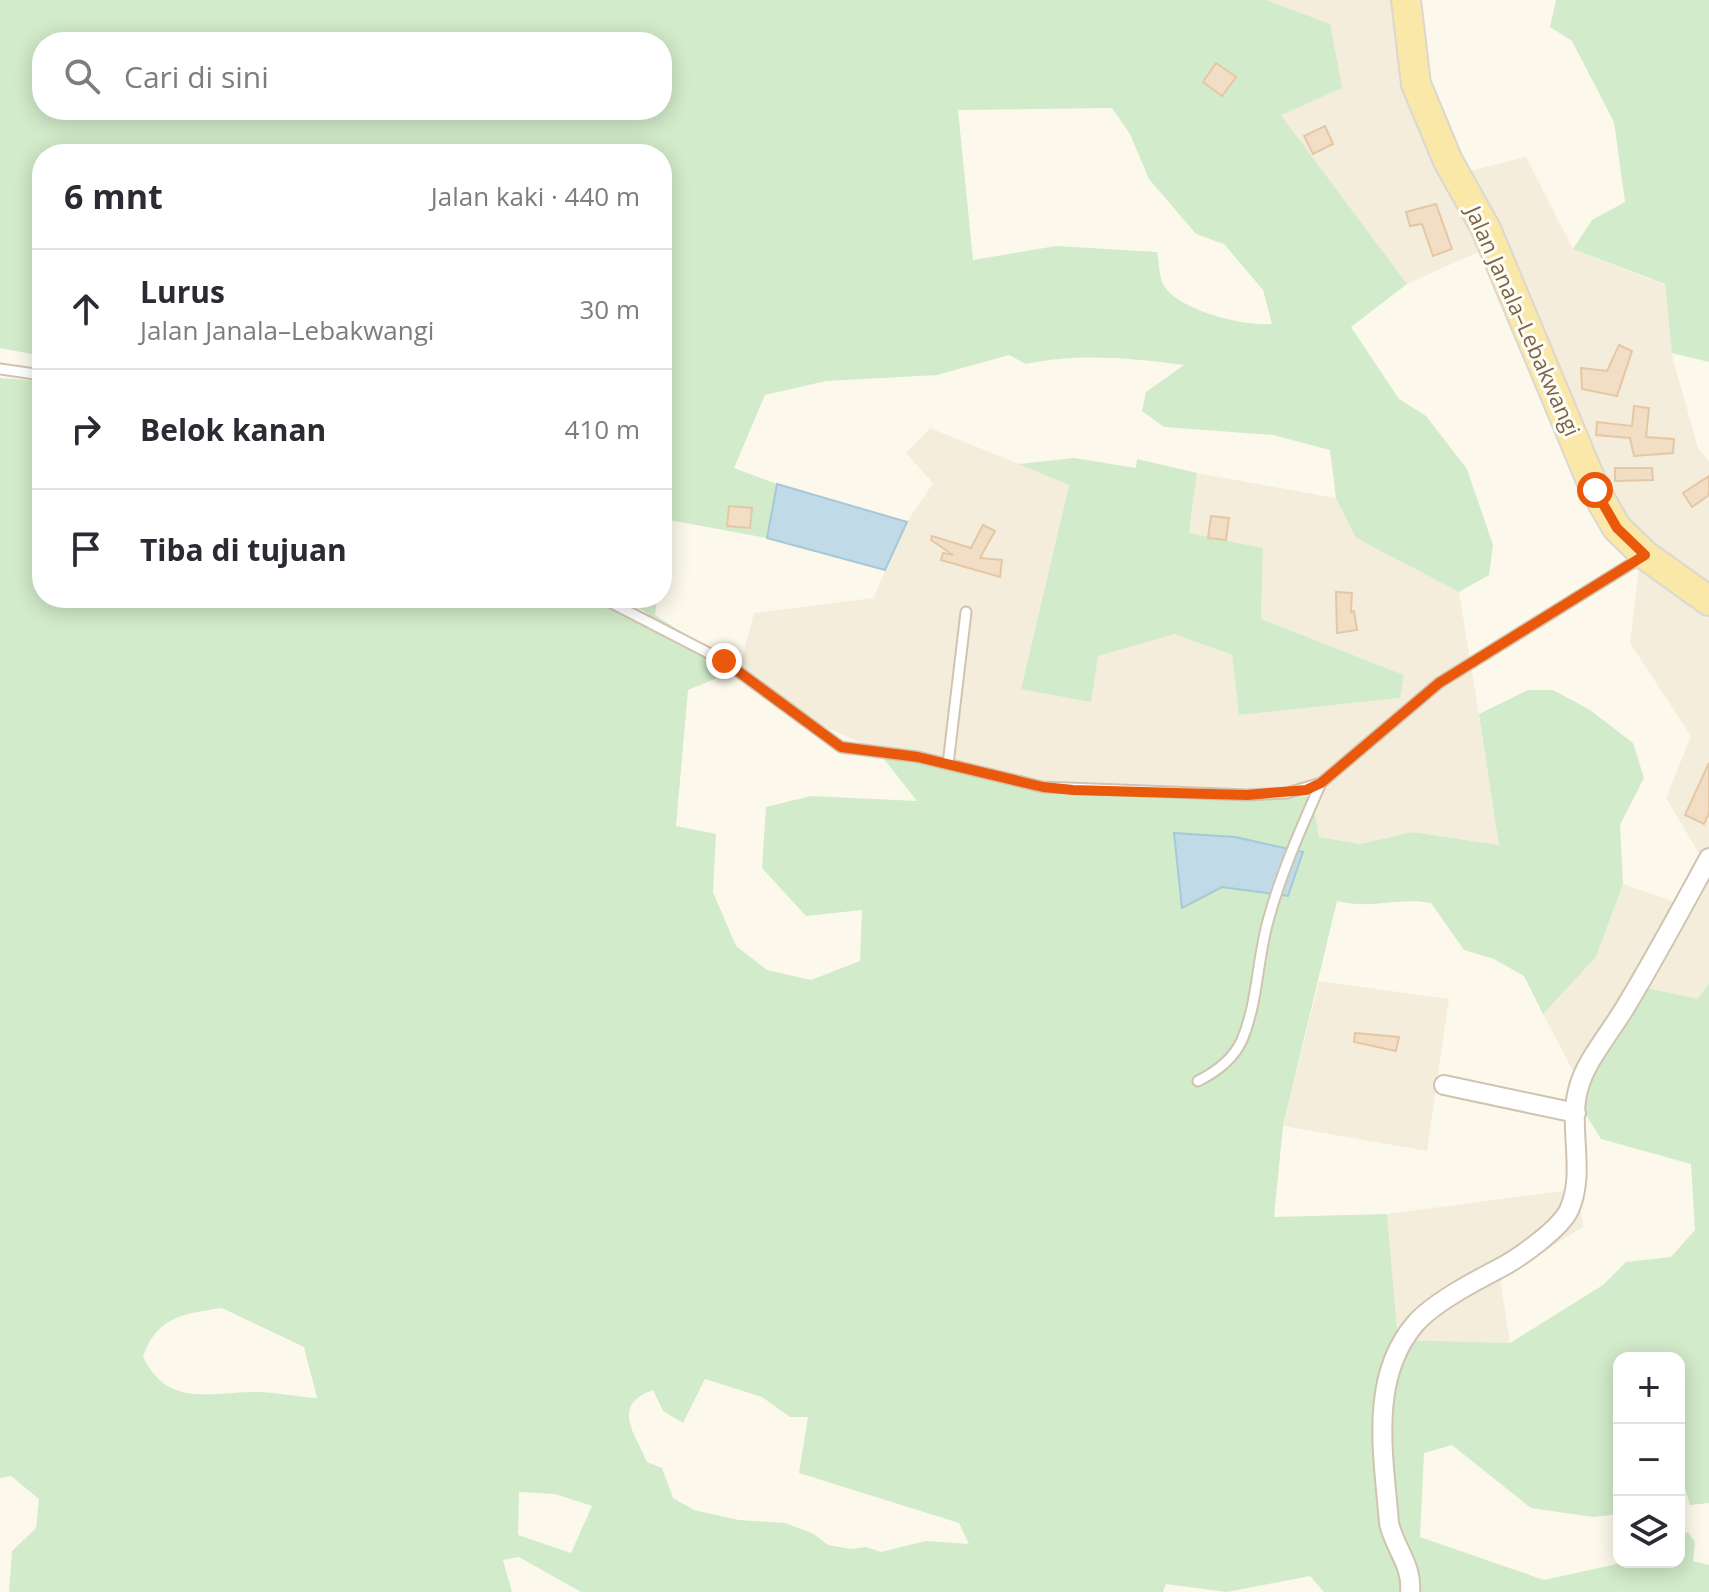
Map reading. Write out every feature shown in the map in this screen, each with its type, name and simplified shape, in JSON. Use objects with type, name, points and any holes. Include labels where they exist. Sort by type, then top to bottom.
[{"type":"main road","name":"Jalan Janala–Lebakwangi","points":[[1406,0],[1416,84],[1448,161],[1486,229],[1595,490],[1617,528],[1645,555],[1709,601]]},
{"type":"street","points":[[1410,1592],[1408,1568],[1392,1538],[1389,1523],[1381,1418],[1383,1394],[1393,1364],[1415,1324],[1470,1284],[1520,1257],[1567,1214],[1575,1194],[1576,1113],[1581,1081],[1655,958],[1709,858]]},
{"type":"street","points":[[1444,1085],[1576,1113]]},
{"type":"lane","points":[[0,369],[32,374]]},
{"type":"lane","points":[[621,608],[724,661],[841,747],[948,764],[1043,787],[1247,795],[1297,791],[1321,783],[1439,683],[1645,555]]},
{"type":"lane","points":[[948,764],[966,612]]},
{"type":"lane","points":[[1198,1081],[1220,1070],[1241,1043],[1255,995],[1267,921],[1321,783]]},
{"type":"shaded area","points":[[1267,0],[1412,0],[1417,68],[1465,172],[1526,157],[1573,249],[1665,285],[1673,359],[1698,448],[1709,461],[1709,983],[1699,999],[1582,1088],[1543,1014],[1596,957],[1623,884],[1687,906],[1707,867],[1666,798],[1691,736],[1630,643],[1639,565],[1487,248],[1407,284],[1281,115],[1330,24]]},
{"type":"shaded area","points":[[930,428],[1069,484],[1021,689],[1098,656],[1176,634],[1232,655],[1239,715],[1400,698],[1404,675],[1261,619],[1263,548],[1189,533],[1197,473],[1336,498],[1356,538],[1459,592],[1500,845],[1413,832],[1360,844],[1319,837],[1311,797],[1063,795],[876,749],[811,721],[739,669],[754,613],[873,598],[907,522],[933,483],[906,453]]},
{"type":"shaded area","points":[[1319,981],[1449,999],[1427,1151],[1283,1126]]},
{"type":"shaded area","points":[[1578,1189],[1583,1227],[1500,1278],[1510,1343],[1398,1340],[1387,1214]]},
{"type":"green space","points":[[0,0],[1267,0],[1330,24],[1342,88],[1281,115],[1407,284],[1351,327],[1399,399],[1426,416],[1467,469],[1493,545],[1489,575],[1459,592],[1356,538],[1336,498],[1330,450],[1273,435],[1164,427],[1142,411],[1146,392],[1184,365],[1144,360],[1066,359],[1026,364],[1009,355],[937,375],[826,381],[765,395],[734,468],[777,484],[767,538],[672,521],[672,144],[32,144],[32,354],[0,348]],"holes":[[[1112,108],[1130,134],[1149,179],[1196,234],[1224,244],[1263,290],[1272,324],[1230,320],[1182,302],[1163,284],[1157,252],[1056,246],[973,260],[958,110]]]},
{"type":"green space","points":[[1556,0],[1709,0],[1709,362],[1672,353],[1665,284],[1573,249],[1592,220],[1625,202],[1614,122],[1572,41],[1550,27]]},
{"type":"green space","points":[[0,378],[32,380],[32,608],[628,608],[649,614],[639,608],[656,608],[655,615],[739,669],[688,690],[676,826],[716,834],[713,892],[736,946],[767,970],[811,980],[860,961],[862,910],[806,916],[762,868],[766,807],[811,796],[917,801],[876,749],[1063,795],[1312,797],[1319,837],[1360,844],[1413,832],[1499,845],[1479,714],[1528,690],[1553,690],[1590,710],[1633,743],[1644,778],[1620,825],[1623,884],[1596,957],[1543,1014],[1524,976],[1494,959],[1464,950],[1431,903],[1362,904],[1337,901],[1283,1126],[1274,1217],[1387,1214],[1398,1340],[1510,1343],[1603,1285],[1626,1262],[1671,1257],[1695,1230],[1691,1164],[1601,1139],[1585,1113],[1582,1088],[1636,986],[1698,999],[1709,983],[1709,1503],[1690,1505],[1685,1488],[1685,1352],[1613,1352],[1613,1515],[1593,1517],[1531,1508],[1452,1445],[1424,1453],[1420,1537],[1544,1580],[1613,1565],[1613,1568],[1685,1568],[1685,1533],[1688,1532],[1695,1542],[1693,1561],[1709,1565],[1709,1592],[1324,1592],[1310,1576],[1227,1592],[1166,1584],[1163,1592],[581,1592],[519,1557],[503,1560],[512,1592],[9,1592],[12,1551],[36,1528],[39,1499],[11,1476],[0,1478]],"holes":[[[1235,837],[1288,896],[1222,887],[1183,907]],[[222,1308],[304,1347],[317,1398],[264,1392],[191,1394],[165,1384],[143,1357],[156,1333],[173,1319]],[[705,1379],[762,1397],[790,1417],[808,1417],[799,1473],[959,1523],[969,1544],[926,1541],[881,1552],[866,1547],[851,1549],[828,1545],[814,1534],[785,1523],[739,1520],[694,1510],[673,1498],[662,1468],[647,1462],[629,1420],[633,1403],[653,1390],[663,1411],[683,1423]],[[519,1492],[555,1494],[592,1506],[571,1553],[518,1535]]]},
{"type":"green space","points":[[1074,458],[1136,468],[1137,459],[1197,473],[1189,533],[1263,548],[1261,619],[1404,675],[1400,698],[1239,715],[1232,655],[1175,634],[1098,656],[1091,702],[1021,689],[1069,485],[1019,464]]},
{"type":"water","points":[[777,484],[907,522],[885,570],[767,538]]},
{"type":"water","points":[[1174,833],[1235,837],[1303,852],[1288,896],[1222,887],[1182,908]]},
{"type":"building","points":[[1216,63],[1236,77],[1222,96],[1203,82]]},
{"type":"building","points":[[1325,126],[1333,144],[1313,154],[1304,136]]},
{"type":"building","points":[[1436,204],[1452,249],[1433,256],[1422,224],[1410,226],[1406,212]]},
{"type":"building","points":[[1619,345],[1632,351],[1617,396],[1582,389],[1581,368],[1607,371]]},
{"type":"building","points":[[1634,406],[1649,408],[1646,437],[1674,439],[1673,453],[1634,456],[1630,438],[1596,435],[1597,422],[1632,426]]},
{"type":"building","points":[[1615,468],[1652,468],[1653,480],[1615,481]]},
{"type":"building","points":[[1709,476],[1709,495],[1692,507],[1683,493]]},
{"type":"building","points":[[729,506],[752,508],[750,528],[727,526]]},
{"type":"building","points":[[1211,516],[1229,518],[1226,540],[1208,538]]},
{"type":"building","points":[[983,525],[995,531],[980,558],[1002,560],[1000,577],[941,560],[943,553],[953,555],[931,540],[932,536],[971,548]]},
{"type":"building","points":[[1336,592],[1352,593],[1351,612],[1354,611],[1357,630],[1337,633]]},
{"type":"building","points":[[1709,763],[1709,813],[1704,824],[1685,815]]},
{"type":"building","points":[[1355,1033],[1399,1037],[1396,1051],[1354,1042]]},
{"type":"route","points":[[724,661],[841,747],[918,757],[1043,787],[1073,790],[1247,795],[1306,790],[1321,783],[1439,683],[1481,654],[1597,587],[1645,555],[1617,528],[1595,490]]}]
